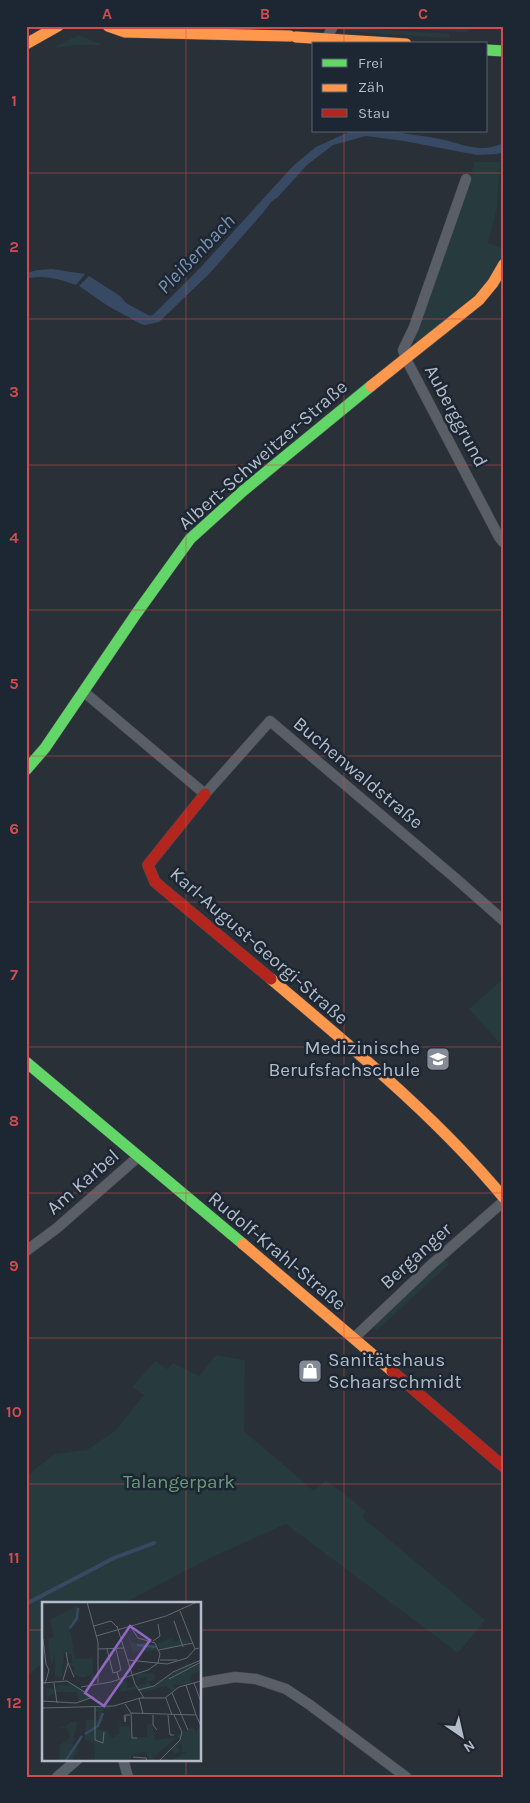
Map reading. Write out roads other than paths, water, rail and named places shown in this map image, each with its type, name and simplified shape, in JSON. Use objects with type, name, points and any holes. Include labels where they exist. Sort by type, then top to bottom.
[{"type":"street","points":[[26,44],[58,26]]},
{"type":"street","points":[[108,26],[125,32],[293,36],[380,42]]},
{"type":"street","points":[[327,38],[333,26]]},
{"type":"street","points":[[488,50],[504,51]]},
{"type":"street","points":[[406,359],[403,350],[414,327],[466,179]]},
{"type":"street","name":"Albert-Schweitzer-Straße","points":[[26,770],[45,748],[136,614],[190,539],[243,491],[479,300],[493,283],[504,264]]},
{"type":"street","name":"Auberggrund","points":[[406,359],[499,537],[504,543]]},
{"type":"street","points":[[84,692],[205,794]]},
{"type":"street","name":"Buchenwaldstraße","points":[[205,794],[270,721],[504,921]]},
{"type":"street","name":"Karl-August-Georgi-Straße","points":[[205,794],[148,864],[155,882],[307,1010],[423,1112],[481,1171],[504,1199]]},
{"type":"street","name":"Rudolf-Krahl-Straße","points":[[26,1062],[504,1467]]},
{"type":"street","name":"Am Karbel","points":[[26,1251],[57,1228],[138,1157]]},
{"type":"street","name":"Berganger","points":[[354,1338],[504,1199]]},
{"type":"street","points":[[201,1683],[235,1677],[256,1679],[286,1689],[406,1777]]},
{"type":"street","points":[[57,1777],[77,1760]]},
{"type":"street","points":[[123,1760],[128,1777]]},
{"type":"water","points":[[349,132],[398,132],[479,148],[487,148],[504,143],[504,152],[477,155],[366,136],[333,145],[307,165],[278,197],[271,202],[209,274],[159,322],[141,324],[108,306],[79,286],[89,276],[120,296],[126,303],[150,316],[154,314],[201,267],[294,165],[316,147]]},
{"type":"water","points":[[52,269],[85,274],[76,285],[45,277],[26,279],[26,273]]},
{"type":"waterway","points":[[26,1604],[114,1558],[154,1543]]},
{"type":"place","name":"Medizinische Berufsfachschule","points":[[438,1059]]},
{"type":"place","name":"Sanitätshaus Schaarschmidt","points":[[310,1371]]},
{"type":"water label","name":"Pleißenbach","points":[[196,254]]},
{"type":"park label","name":"Talangerpark","points":[[179,1482]]}]
